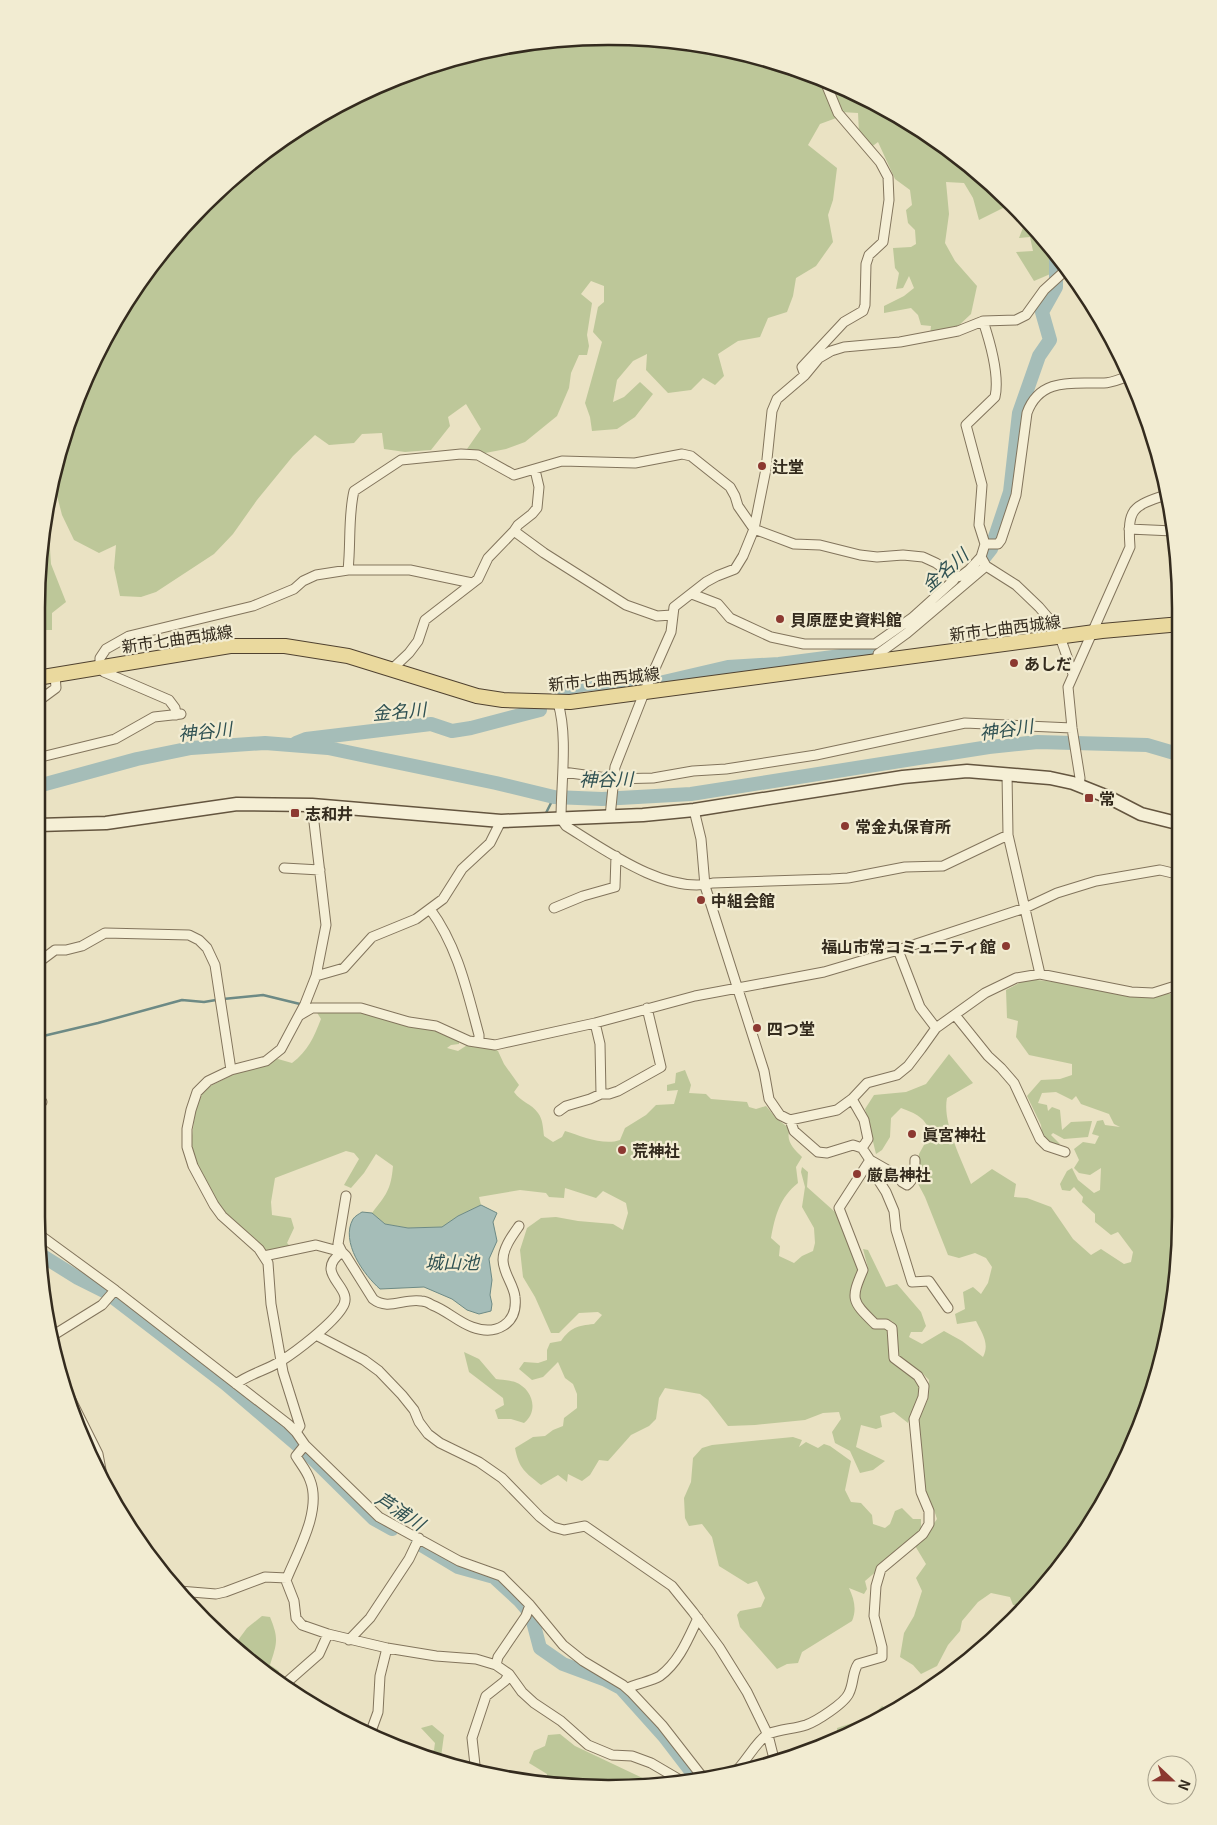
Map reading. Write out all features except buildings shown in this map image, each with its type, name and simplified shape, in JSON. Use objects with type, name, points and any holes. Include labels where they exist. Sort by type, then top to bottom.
[{"type":"main road","name":"新市七曲西城線","points":[[45,677],[230,646],[276,646],[348,656],[477,696],[503,700],[558,702],[644,693],[1093,633],[1172,625]]},
{"type":"street","points":[[805,375],[802,367],[844,322],[863,311],[866,305],[866,264],[869,255],[883,242],[889,200],[888,177],[880,162],[838,113],[829,90]]},
{"type":"street","points":[[610,817],[615,767],[644,693],[671,632],[674,607],[717,576],[735,569],[743,556],[754,529],[766,469],[772,411],[777,399],[805,375],[819,358],[831,351],[844,347],[900,342],[958,331],[983,321],[1016,320],[1026,315],[1050,284],[1062,274]]},
{"type":"street","points":[[692,594],[718,604],[730,618],[771,637],[804,644],[874,644],[912,618],[956,577],[961,576],[981,557],[985,544],[979,525],[982,485],[966,425],[995,397],[996,393],[996,378],[989,339],[983,321]]},
{"type":"street","points":[[985,544],[998,544],[1004,532],[1016,495],[1027,413],[1031,403],[1043,391],[1057,384],[1068,382],[1106,383],[1122,378]]},
{"type":"street","points":[[348,570],[354,491],[401,460],[461,454],[478,456],[514,475],[562,461],[635,463],[682,454],[691,456],[730,487],[738,506],[754,529],[794,544],[820,545],[860,555],[877,557],[903,555],[923,558],[936,563],[956,577]]},
{"type":"street","points":[[390,670],[409,654],[418,641],[425,620],[478,579],[488,558],[518,525],[537,508],[539,487],[535,470]]},
{"type":"street","points":[[1079,786],[1080,778],[1068,688],[1130,547],[1129,529],[1132,512],[1140,505],[1161,497]]},
{"type":"street","points":[[1129,529],[1166,531]]},
{"type":"street","points":[[514,531],[544,553],[626,605],[657,616],[672,615]]},
{"type":"street","points":[[981,557],[986,566],[1016,585],[1057,628],[1073,674]]},
{"type":"street","points":[[878,661],[878,654],[907,633],[986,566]]},
{"type":"street","points":[[45,756],[114,739],[154,717],[179,714],[169,700],[104,672],[100,668],[100,658],[106,649],[129,636],[252,606],[294,589],[316,575],[348,570],[410,570],[472,583]]},
{"type":"street","points":[[45,696],[56,688],[55,675]]},
{"type":"street","points":[[558,702],[562,713],[563,772],[561,817],[566,826],[653,876],[679,883],[705,886],[713,884],[839,879],[905,867],[943,866],[1008,835]]},
{"type":"street","points":[[563,772],[614,779],[653,778],[816,755],[965,723],[1072,728]]},
{"type":"street","points":[[45,825],[106,823],[237,804],[312,805],[501,821],[561,817],[610,817],[694,810],[903,776],[967,770],[1050,778],[1108,797],[1141,814],[1172,822]]},
{"type":"street","points":[[1008,774],[1008,835],[1040,974]]},
{"type":"street","points":[[296,1432],[300,1426],[281,1361],[271,1304],[268,1263],[264,1256],[222,1216],[193,1166],[186,1147],[189,1120],[197,1092],[208,1081],[231,1070],[266,1060],[281,1049],[300,1015],[316,976],[326,925],[312,805]]},
{"type":"street","points":[[694,810],[701,839],[705,886],[764,1071],[769,1100],[780,1115],[790,1120],[837,1110],[866,1083],[897,1075],[908,1066],[936,1028],[985,993],[1016,978],[1040,974],[1131,992],[1153,993],[1172,987]]},
{"type":"street","points":[[316,976],[344,968],[372,937],[416,919],[443,899],[462,869],[490,844],[501,821]]},
{"type":"street","points":[[554,908],[583,896],[615,887],[616,856]]},
{"type":"street","points":[[284,868],[320,870]]},
{"type":"street","points":[[300,1015],[312,1008],[361,1008],[409,1022],[436,1026],[469,1041],[495,1045],[595,1023],[647,1008],[736,987],[824,972],[1025,908],[1058,893],[1096,881],[1160,870],[1172,873]]},
{"type":"street","points":[[430,909],[443,926],[459,961],[479,1035],[479,1042]]},
{"type":"street","points":[[45,958],[55,950],[66,950],[82,946],[105,933],[189,935],[199,940],[207,948],[215,965],[231,1070]]},
{"type":"street","points":[[898,950],[920,1007],[936,1028]]},
{"type":"street","points":[[559,1111],[566,1106],[601,1094],[618,1091],[662,1067],[647,1008]]},
{"type":"street","points":[[955,1014],[988,1056],[1014,1083],[1040,1139],[1047,1146],[1065,1152]]},
{"type":"street","points":[[595,1023],[600,1044],[601,1094]]},
{"type":"street","points":[[852,1098],[864,1120],[868,1139],[862,1148]]},
{"type":"street","points":[[790,1120],[794,1131],[818,1152],[827,1153],[853,1145],[862,1148],[870,1160],[898,1176],[902,1182],[907,1184],[911,1181],[915,1172],[915,1160]]},
{"type":"street","points":[[870,1160],[870,1167],[886,1192],[894,1211],[896,1230],[912,1282],[929,1281],[948,1308]]},
{"type":"street","points":[[744,1763],[753,1750],[768,1735],[808,1724],[842,1702],[849,1694],[853,1672],[858,1664],[882,1657],[882,1647],[874,1616],[876,1586],[881,1569],[923,1534],[929,1524],[929,1512],[921,1492],[914,1419],[923,1398],[924,1386],[918,1376],[894,1358],[892,1328],[886,1324],[875,1324],[859,1309],[854,1300],[856,1287],[863,1270],[839,1208],[870,1160]]},
{"type":"street","points":[[346,1196],[338,1244],[373,1299],[385,1305],[420,1301],[434,1305],[472,1327],[494,1330],[502,1328],[509,1322],[515,1303],[515,1296],[503,1263],[504,1253],[511,1236],[519,1226]]},
{"type":"street","points":[[46,1239],[296,1432],[303,1449],[379,1517],[418,1541],[460,1561],[501,1576],[563,1645],[583,1661],[628,1689],[662,1725],[699,1772]]},
{"type":"street","points":[[264,1256],[316,1245],[342,1252]]},
{"type":"street","points":[[236,1384],[281,1361],[316,1335],[343,1307],[344,1293],[330,1268],[334,1258],[342,1252]]},
{"type":"street","points":[[57,1333],[102,1305],[114,1291]]},
{"type":"street","points":[[316,1335],[364,1360],[379,1371],[414,1410],[419,1422],[428,1434],[440,1443],[479,1462],[502,1478],[540,1517],[553,1527],[564,1530],[586,1526],[672,1586],[698,1618],[747,1692],[768,1735],[773,1755]]},
{"type":"street","points":[[303,1449],[296,1456],[310,1480],[312,1494],[311,1519],[285,1578],[294,1602],[296,1618],[302,1624],[328,1634],[387,1648],[436,1656],[476,1659],[496,1665],[509,1674],[522,1692],[534,1703],[562,1721],[588,1746],[612,1755],[632,1756],[651,1763],[673,1776]]},
{"type":"street","points":[[350,1640],[370,1618],[418,1541]]},
{"type":"street","points":[[188,1592],[216,1594],[265,1577],[285,1578]]},
{"type":"street","points":[[496,1665],[498,1657],[529,1609]]},
{"type":"street","points":[[628,1689],[630,1686],[658,1677],[667,1669],[684,1647],[698,1618]]},
{"type":"street","points":[[289,1681],[319,1654],[328,1634]]},
{"type":"street","points":[[372,1728],[378,1712],[380,1676],[387,1648]]},
{"type":"street","points":[[475,1764],[472,1738],[486,1696],[505,1680],[509,1674]]},
{"type":"green space","points":[[572,46],[645,46],[682,50],[754,64],[824,88],[890,120],[952,161],[1004,207],[979,220],[973,198],[964,183],[946,182],[949,214],[945,243],[955,261],[977,286],[971,314],[955,329],[930,335],[931,326],[921,325],[918,315],[911,308],[884,313],[884,306],[904,296],[914,288],[909,276],[903,288],[896,289],[899,273],[895,268],[893,248],[911,247],[916,244],[915,230],[908,223],[906,210],[912,205],[910,190],[895,179],[878,142],[870,148],[859,133],[858,113],[841,112],[839,117],[820,124],[808,145],[837,168],[833,200],[828,215],[833,242],[816,266],[796,278],[793,296],[787,312],[768,318],[760,337],[738,341],[718,354],[724,376],[715,385],[703,378],[691,390],[668,393],[646,370],[647,354],[633,361],[617,380],[613,402],[624,397],[640,382],[653,394],[635,417],[617,429],[592,431],[585,403],[602,342],[593,332],[598,307],[604,302],[604,286],[591,281],[581,294],[592,303],[587,335],[589,346],[587,355],[579,355],[571,373],[569,388],[557,416],[525,442],[506,449],[480,454],[467,449],[481,429],[466,404],[448,417],[450,426],[431,450],[405,452],[384,449],[382,433],[362,434],[354,443],[329,445],[315,435],[293,456],[257,500],[233,534],[214,554],[156,592],[141,597],[120,596],[114,568],[116,545],[99,553],[74,540],[62,515],[57,495],[64,463],[88,393],[120,327],[161,265],[210,210],[265,161],[327,120],[359,103],[427,75],[499,56]]},
{"type":"green space","points":[[1023,227],[1055,264],[1055,272],[1034,281],[1016,252],[1033,251],[1030,237],[1019,238]]},
{"type":"green space","points":[[49,540],[51,564],[66,602],[52,613],[52,630],[45,630],[46,572]]},
{"type":"green space","points":[[1027,979],[1172,994],[1172,1216],[1167,1290],[1153,1362],[1142,1398],[1114,1466],[1077,1530],[1056,1560],[1016,1605],[1013,1605],[1010,1597],[991,1593],[978,1602],[962,1621],[960,1631],[948,1645],[937,1666],[921,1674],[913,1665],[900,1657],[904,1633],[914,1616],[922,1591],[916,1578],[926,1564],[914,1544],[937,1519],[933,1507],[925,1494],[917,1432],[919,1418],[928,1399],[929,1380],[921,1372],[897,1358],[896,1329],[892,1321],[877,1320],[863,1305],[858,1293],[868,1268],[863,1249],[868,1250],[886,1287],[897,1284],[921,1312],[926,1326],[922,1332],[911,1332],[909,1337],[922,1344],[944,1331],[962,1341],[983,1357],[986,1348],[983,1334],[976,1321],[957,1324],[955,1314],[965,1309],[963,1292],[973,1287],[981,1294],[988,1283],[992,1267],[986,1258],[975,1253],[959,1258],[948,1255],[925,1197],[916,1180],[919,1154],[930,1134],[923,1120],[916,1114],[901,1108],[891,1118],[890,1137],[882,1150],[876,1154],[865,1109],[874,1095],[906,1092],[926,1084],[949,1054],[973,1083],[947,1098],[946,1108],[950,1130],[971,1184],[992,1169],[1016,1184],[1014,1197],[1027,1198],[1051,1207],[1073,1239],[1091,1255],[1101,1249],[1124,1264],[1131,1262],[1133,1252],[1118,1232],[1111,1235],[1095,1222],[1095,1214],[1082,1202],[1083,1197],[1074,1187],[1070,1191],[1062,1190],[1060,1184],[1067,1171],[1072,1168],[1078,1180],[1094,1193],[1100,1190],[1101,1168],[1090,1175],[1079,1173],[1074,1168],[1079,1160],[1074,1149],[1083,1142],[1095,1144],[1099,1136],[1092,1134],[1097,1121],[1103,1120],[1105,1125],[1120,1127],[1114,1124],[1109,1114],[1081,1104],[1076,1096],[1072,1100],[1056,1092],[1042,1093],[1038,1103],[1047,1105],[1048,1111],[1052,1107],[1060,1110],[1062,1130],[1071,1122],[1092,1121],[1088,1137],[1064,1139],[1053,1133],[1051,1135],[1060,1144],[1049,1146],[1043,1140],[1041,1125],[1027,1096],[1041,1080],[1060,1079],[1072,1075],[1072,1064],[1029,1055],[1016,1037],[1018,1021],[1007,1018],[1006,990]]},
{"type":"green space","points":[[316,1011],[361,1011],[459,1032],[459,1044],[451,1045],[447,1048],[458,1051],[472,1042],[489,1045],[498,1051],[504,1064],[519,1085],[514,1092],[540,1115],[544,1136],[553,1142],[562,1137],[565,1131],[600,1141],[614,1142],[620,1140],[625,1128],[646,1115],[656,1105],[674,1104],[678,1090],[667,1091],[667,1085],[675,1083],[676,1073],[685,1070],[691,1085],[689,1093],[706,1094],[711,1099],[747,1102],[749,1107],[756,1109],[766,1106],[776,1118],[790,1129],[789,1141],[802,1157],[796,1167],[798,1183],[787,1194],[774,1222],[771,1238],[780,1246],[779,1256],[794,1263],[802,1256],[813,1251],[815,1243],[814,1228],[802,1207],[805,1187],[801,1172],[802,1167],[808,1172],[807,1187],[835,1212],[857,1261],[859,1269],[855,1307],[886,1327],[890,1332],[889,1350],[917,1381],[919,1394],[908,1423],[894,1412],[880,1416],[882,1427],[876,1429],[861,1425],[856,1447],[885,1461],[873,1470],[860,1473],[850,1451],[835,1443],[832,1432],[841,1419],[839,1412],[823,1413],[805,1420],[728,1426],[708,1400],[700,1394],[665,1388],[659,1398],[656,1419],[649,1426],[631,1435],[608,1461],[599,1460],[590,1475],[582,1481],[568,1474],[567,1482],[558,1475],[541,1485],[521,1466],[515,1448],[533,1437],[545,1436],[563,1426],[564,1418],[577,1408],[577,1394],[573,1384],[565,1378],[558,1362],[543,1377],[532,1380],[519,1369],[524,1362],[538,1363],[547,1360],[547,1350],[550,1343],[561,1341],[575,1328],[594,1324],[602,1315],[598,1312],[579,1313],[559,1333],[551,1333],[535,1297],[523,1277],[520,1250],[527,1228],[541,1218],[556,1217],[613,1224],[623,1230],[628,1213],[626,1203],[603,1191],[596,1198],[565,1188],[564,1198],[549,1197],[546,1193],[520,1190],[479,1197],[481,1205],[458,1216],[443,1227],[408,1228],[385,1224],[372,1213],[387,1192],[393,1166],[376,1154],[364,1173],[351,1188],[344,1185],[359,1159],[354,1153],[346,1151],[275,1178],[271,1202],[272,1215],[291,1218],[294,1228],[287,1243],[292,1248],[274,1253],[259,1247],[222,1210],[197,1166],[191,1143],[197,1100],[204,1089],[258,1063],[278,1059],[292,1063],[306,1049],[316,1032],[321,1019]]},
{"type":"green space","points":[[464,1352],[479,1359],[496,1379],[515,1382],[526,1390],[530,1395],[532,1407],[529,1418],[524,1423],[511,1419],[498,1419],[495,1410],[504,1405],[503,1398],[469,1372]]},
{"type":"green space","points":[[793,1437],[802,1440],[799,1447],[806,1442],[818,1448],[824,1444],[830,1446],[851,1461],[845,1490],[851,1502],[861,1503],[872,1515],[873,1524],[885,1528],[890,1524],[895,1511],[902,1508],[913,1519],[921,1519],[921,1533],[865,1581],[867,1589],[864,1594],[849,1588],[854,1604],[852,1621],[802,1652],[798,1663],[787,1664],[777,1669],[740,1627],[737,1615],[740,1611],[761,1607],[765,1598],[757,1581],[748,1584],[719,1566],[712,1537],[702,1524],[689,1526],[685,1518],[684,1498],[691,1482],[693,1458],[702,1448],[712,1445]]},
{"type":"green space","points":[[262,1616],[270,1617],[276,1636],[270,1665],[279,1671],[278,1673],[238,1641],[247,1628]]},
{"type":"green space","points":[[882,1706],[885,1708],[875,1713]]},
{"type":"green space","points":[[862,1720],[837,1731],[837,1728]]},
{"type":"green space","points":[[432,1725],[444,1735],[441,1754],[431,1751],[434,1750],[435,1743],[421,1728]]},
{"type":"green space","points":[[560,1734],[575,1746],[645,1779],[608,1780],[547,1776],[547,1774],[529,1763],[534,1751],[545,1746],[548,1735]]},
{"type":"water","name":"城山池","points":[[481,1205],[497,1213],[493,1222],[497,1241],[489,1259],[492,1280],[490,1295],[491,1311],[479,1314],[467,1310],[452,1299],[424,1287],[380,1289],[361,1267],[349,1238],[353,1219],[362,1212],[372,1213],[385,1224],[408,1228],[442,1227],[458,1216]]},
{"type":"waterway","name":"金名川","points":[[938,599],[976,568],[991,549],[1010,492],[1019,413],[1039,356],[1050,340],[1042,312],[1056,287],[1056,265]]},
{"type":"waterway","name":"金名川","points":[[655,684],[728,667],[779,664],[864,653],[888,640]]},
{"type":"waterway","name":"金名川","points":[[559,692],[588,684],[640,685]]},
{"type":"waterway","name":"金名川","points":[[296,743],[306,739],[431,724],[452,731],[540,710]]},
{"type":"waterway","name":"神谷川","points":[[45,784],[137,759],[191,748],[265,743],[328,748],[554,797],[602,799],[691,794],[989,747],[1038,742],[1147,745],[1172,752]]},
{"type":"waterway","points":[[544,814],[554,797]]},
{"type":"waterway","points":[[223,999],[263,995],[300,1004]]},
{"type":"waterway","points":[[45,1036],[182,1000],[204,1002],[216,1000]]},
{"type":"waterway","name":"芦浦川","points":[[47,1258],[78,1278],[106,1292],[226,1384],[308,1454],[374,1519],[392,1529]]},
{"type":"waterway","name":"芦浦川","points":[[418,1543],[458,1567],[494,1577],[531,1614],[540,1648],[563,1664],[606,1680],[621,1688],[664,1736],[693,1773]]},
{"type":"place","name":"辻堂","points":[[762,466]]},
{"type":"place","name":"貝原歴史資料館","points":[[780,619]]},
{"type":"place","name":"あしだ","points":[[1014,663]]},
{"type":"place","name":"常","points":[[1089,798]]},
{"type":"place","name":"志和井","points":[[295,813]]},
{"type":"place","name":"常金丸保育所","points":[[845,826]]},
{"type":"place","name":"中組会館","points":[[701,900]]},
{"type":"place","name":"福山市常コミュニティ館","points":[[1006,946]]},
{"type":"place","name":"四つ堂","points":[[757,1028]]},
{"type":"place","name":"眞宮神社","points":[[912,1134]]},
{"type":"place","name":"荒神社","points":[[622,1150]]},
{"type":"place","name":"厳島神社","points":[[857,1174]]}]
